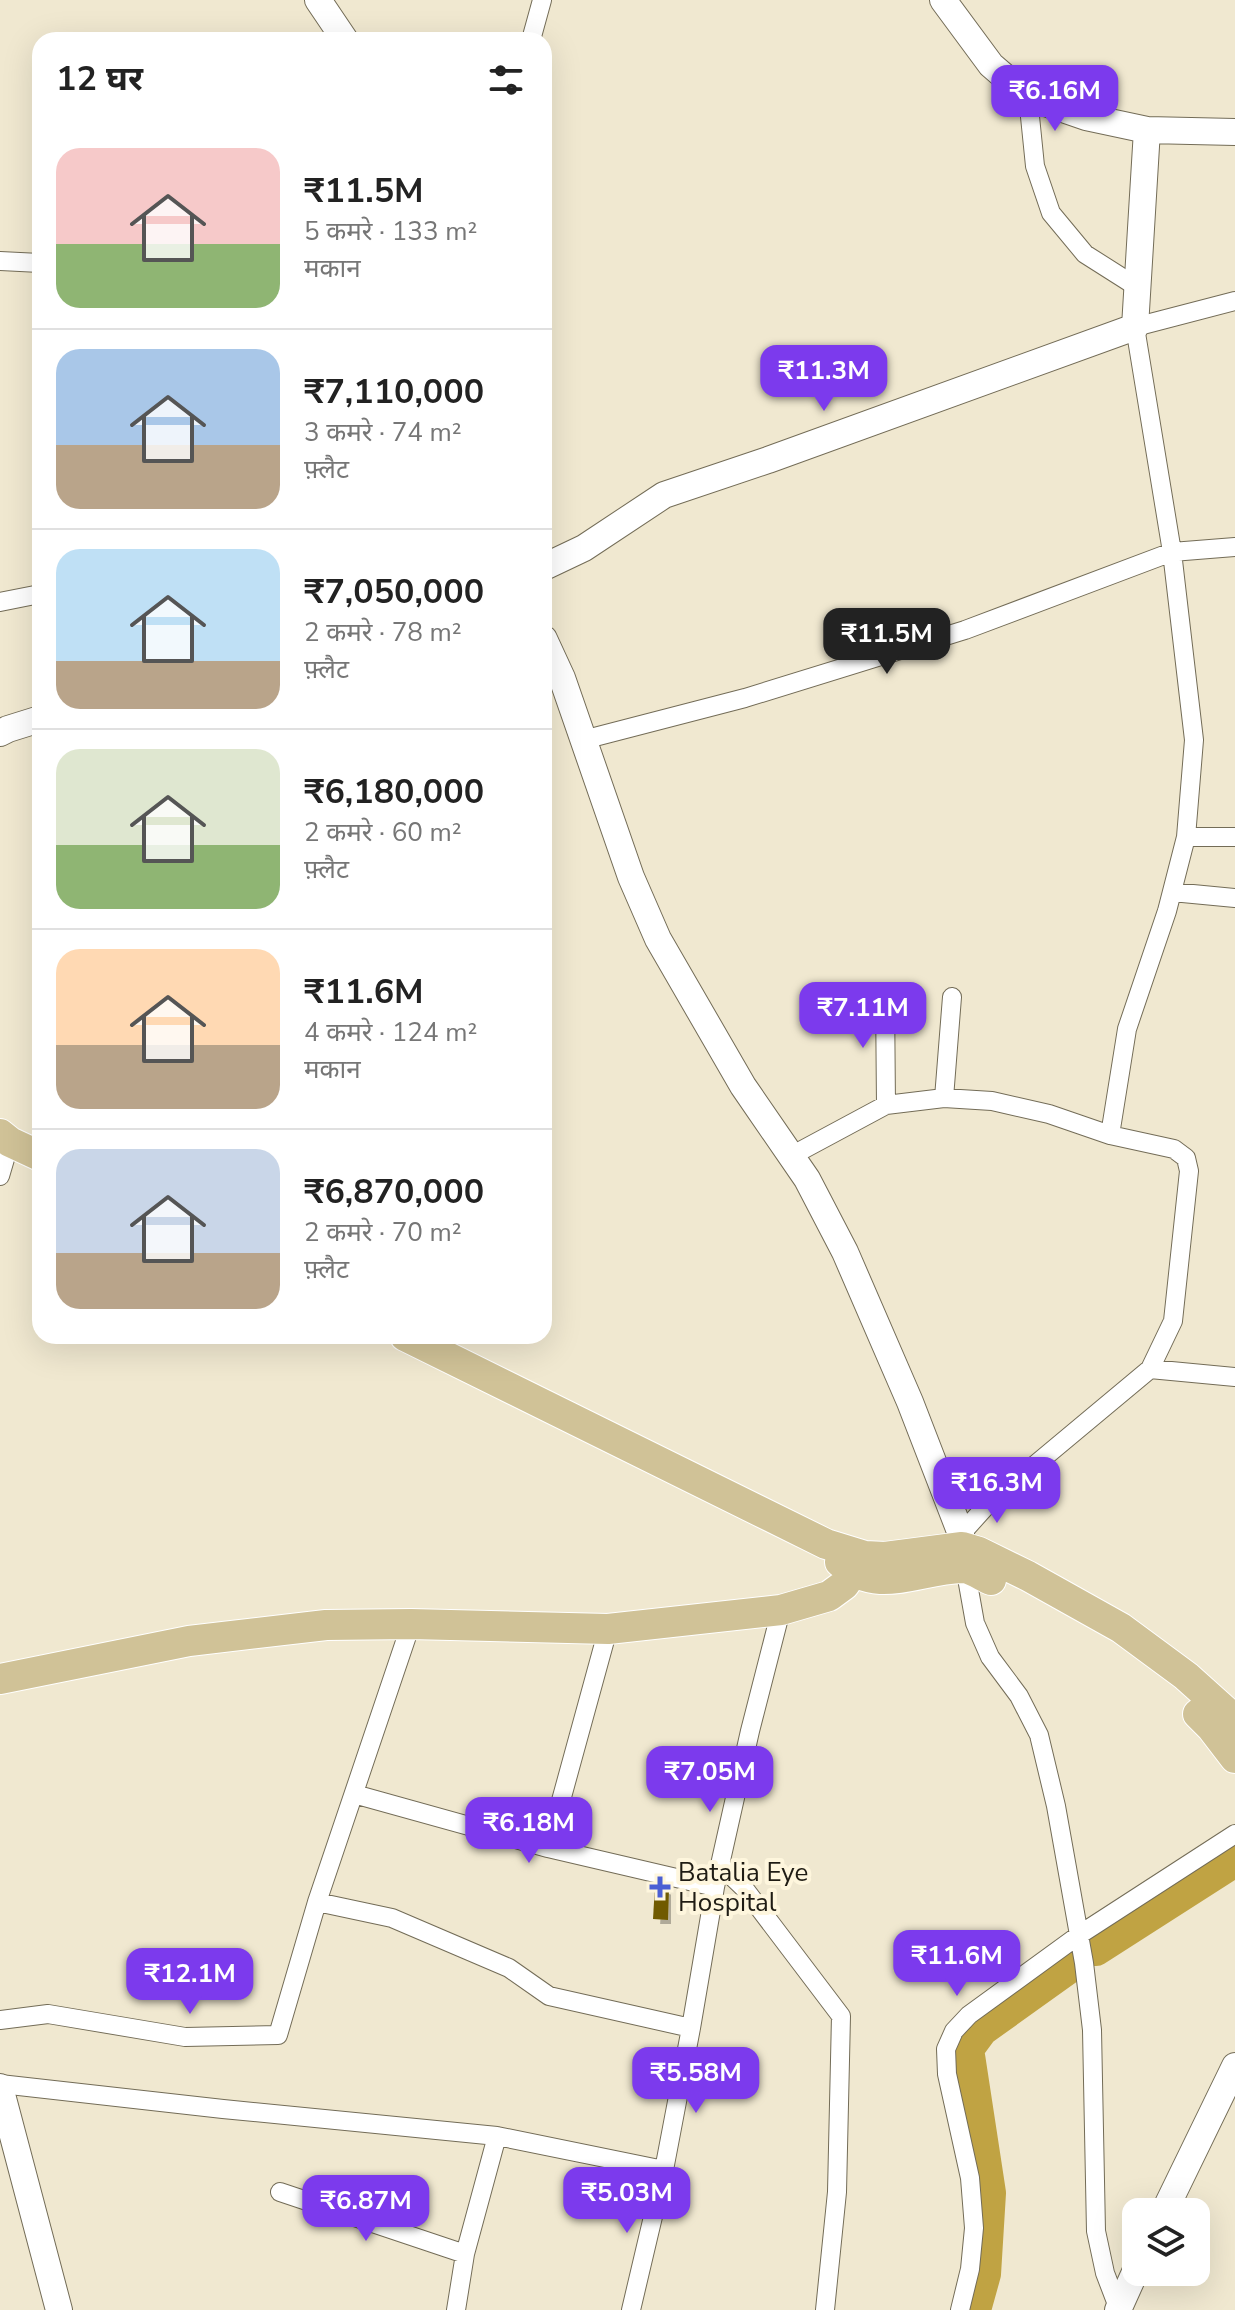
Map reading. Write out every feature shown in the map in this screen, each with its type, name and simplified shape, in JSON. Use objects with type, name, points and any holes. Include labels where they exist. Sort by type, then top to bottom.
[{"type":"main road","points":[[5,1138],[32,1152]]},
{"type":"main road","points":[[421,1344],[826,1544],[836,1559],[858,1564],[875,1579],[896,1579],[963,1550],[1030,1599],[1124,1654],[1172,1688],[1227,1716],[1235,1758]]},
{"type":"main road","points":[[0,1679],[189,1641],[326,1625],[608,1629],[781,1610],[829,1596],[844,1585],[858,1564]]},
{"type":"street","points":[[318,0],[340,32]]},
{"type":"street","points":[[533,32],[542,0]]},
{"type":"street","points":[[943,0],[991,65],[1028,97],[1086,117],[1147,130],[1235,132]]},
{"type":"street","points":[[1028,97],[1035,166],[1051,213],[1085,254],[1137,287]]},
{"type":"street","points":[[1110,1135],[1127,1029],[1172,892],[1186,837],[1194,740],[1172,552],[1135,327],[1147,130]]},
{"type":"street","points":[[0,261],[32,263]]},
{"type":"street","points":[[552,563],[584,548],[664,495],[1135,327],[1235,301]]},
{"type":"street","points":[[583,740],[745,698],[965,630],[1172,552],[1235,547]]},
{"type":"street","points":[[0,602],[32,596]]},
{"type":"street","points":[[552,656],[631,877],[658,939],[743,1086],[807,1179],[845,1252],[910,1402],[963,1550],[975,1623],[990,1657],[1019,1696],[1039,1735],[1056,1806],[1079,1935],[1092,2030],[1096,2231],[1105,2273],[1118,2308]]},
{"type":"street","points":[[0,733],[32,722]]},
{"type":"street","points":[[1186,837],[1235,837]]},
{"type":"street","points":[[1172,892],[1235,898]]},
{"type":"street","points":[[885,994],[886,1105]]},
{"type":"street","points":[[944,1098],[952,997]]},
{"type":"street","points":[[791,1156],[886,1105],[944,1098],[992,1101],[1049,1114],[1110,1135],[1174,1149],[1186,1158],[1189,1171],[1173,1321],[1150,1369],[988,1504],[963,1550]]},
{"type":"street","points":[[0,1176],[5,1138]]},
{"type":"street","points":[[1150,1369],[1235,1377]]},
{"type":"street","points":[[631,2310],[664,2170],[715,1887],[781,1610]]},
{"type":"street","points":[[0,2020],[48,2014],[185,2037],[278,2035],[317,1902],[411,1624]]},
{"type":"street","points":[[548,1848],[608,1629]]},
{"type":"street","points":[[354,1794],[548,1848],[715,1887]]},
{"type":"street","points":[[960,2310],[970,2269],[974,2228],[970,2178],[947,2074],[946,2049],[954,2031],[969,2015],[1079,1935],[1235,1834]]},
{"type":"street","points":[[720,1865],[744,1888],[841,2016],[837,2192],[825,2310]]},
{"type":"street","points":[[317,1902],[392,1918],[509,1968],[549,1996],[691,2028]]},
{"type":"street","points":[[1171,2198],[1235,2066]]},
{"type":"street","points":[[59,2310],[0,2085],[497,2136],[664,2170]]},
{"type":"street","points":[[456,2310],[465,2254],[497,2136]]},
{"type":"street","points":[[280,2192],[465,2254]]},
{"type":"street","points":[[1118,2308],[1128,2286]]},
{"type":"building","points":[[655,1885],[669,1889],[668,1920],[653,1919]]},
{"type":"waterway","points":[[1096,1950],[1235,1861]]},
{"type":"waterway","points":[[975,2310],[985,2274],[990,2193],[968,2049],[982,2030],[1070,1967]]},
{"type":"place","name":"Batalia Eye Hospital","points":[[660,1887]]}]
